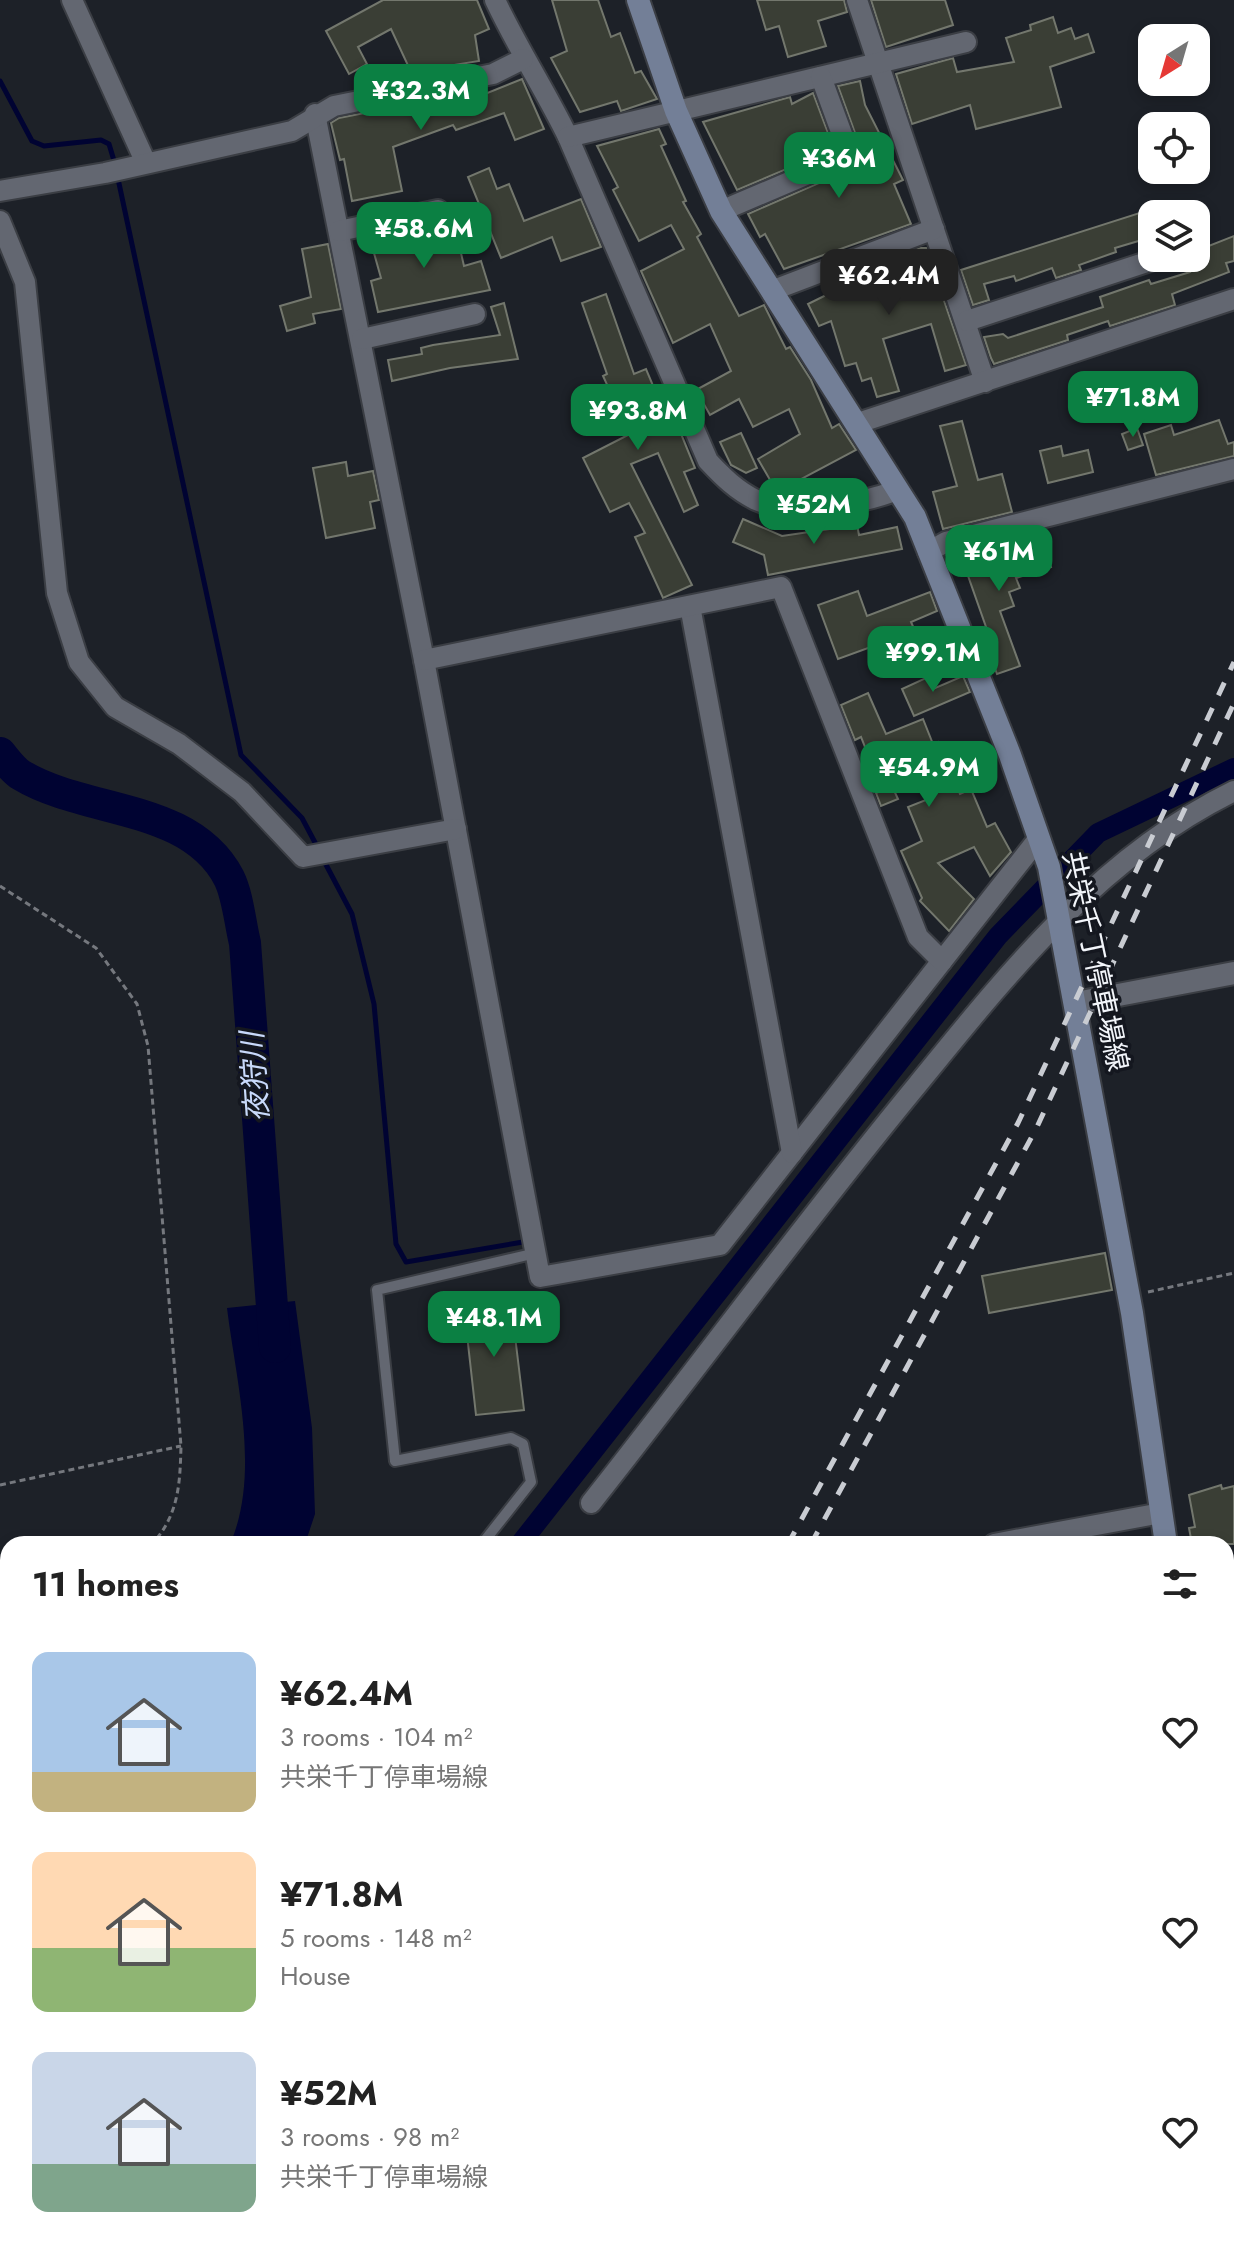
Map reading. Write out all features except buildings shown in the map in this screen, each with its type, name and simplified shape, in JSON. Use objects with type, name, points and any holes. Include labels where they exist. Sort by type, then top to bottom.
[{"type":"main road","name":"共栄千丁停車場線","points":[[638,0],[676,111],[721,211],[915,517],[1010,755],[1049,867],[1061,917],[1129,1296],[1165,1536]]},
{"type":"street","points":[[72,0],[146,163]]},
{"type":"street","points":[[495,0],[523,59],[547,93],[568,137],[708,461],[728,483],[758,501],[784,506],[824,506],[897,490]]},
{"type":"street","points":[[857,0],[985,382]]},
{"type":"street","points":[[568,137],[966,42]]},
{"type":"street","points":[[0,191],[114,171],[292,131],[315,114],[334,106],[493,74],[523,59]]},
{"type":"street","points":[[721,211],[850,156],[821,77]]},
{"type":"street","points":[[315,114],[362,339],[540,1277],[720,1245],[1039,838]]},
{"type":"street","points":[[339,231],[438,210]]},
{"type":"street","points":[[0,221],[25,282],[57,593],[79,662],[115,707],[179,744],[242,792],[303,857],[456,829]]},
{"type":"street","points":[[771,291],[934,229]]},
{"type":"street","points":[[967,321],[1138,265]]},
{"type":"street","points":[[858,423],[1234,299]]},
{"type":"street","points":[[362,339],[475,314]]},
{"type":"street","points":[[928,552],[946,542],[1234,469]]},
{"type":"street","points":[[424,660],[781,587],[918,937],[942,961]]},
{"type":"street","points":[[690,606],[792,1153]]},
{"type":"street","points":[[591,1503],[826,1197],[984,1003],[1061,917],[1111,870],[1234,791]]},
{"type":"street","points":[[1076,1003],[1234,973]]},
{"type":"street","points":[[1037,1536],[1161,1513]]},
{"type":"lane","points":[[488,1536],[531,1482],[523,1444],[511,1438],[395,1461],[377,1290],[536,1253]]},
{"type":"path","points":[[0,886],[96,948],[137,1004],[148,1046],[181,1446],[180,1496],[159,1536]]},
{"type":"path","points":[[1129,1296],[1234,1273]]},
{"type":"path","points":[[0,1485],[181,1446]]},
{"type":"shaded area","points":[[295,1301],[312,1428],[315,1514],[308,1536],[233,1536],[244,1488],[245,1458],[244,1427],[227,1308]]},
{"type":"waterway","points":[[0,81],[32,141],[44,146],[101,140],[109,144],[115,164]]},
{"type":"waterway","points":[[117,174],[241,755],[302,818],[319,850]]},
{"type":"waterway","name":"夜狩川","points":[[0,753],[18,773],[47,788],[134,813],[189,836],[211,854],[229,878],[245,943],[275,1347]]},
{"type":"waterway","points":[[526,1536],[998,936],[1098,833],[1234,768]]},
{"type":"waterway","points":[[323,859],[352,914],[374,1004],[396,1244],[406,1262],[523,1242]]},
{"type":"railway","points":[[792,1536],[1018,1123],[1234,662]]},
{"type":"railway","points":[[815,1536],[1036,1129],[1234,703]]}]
